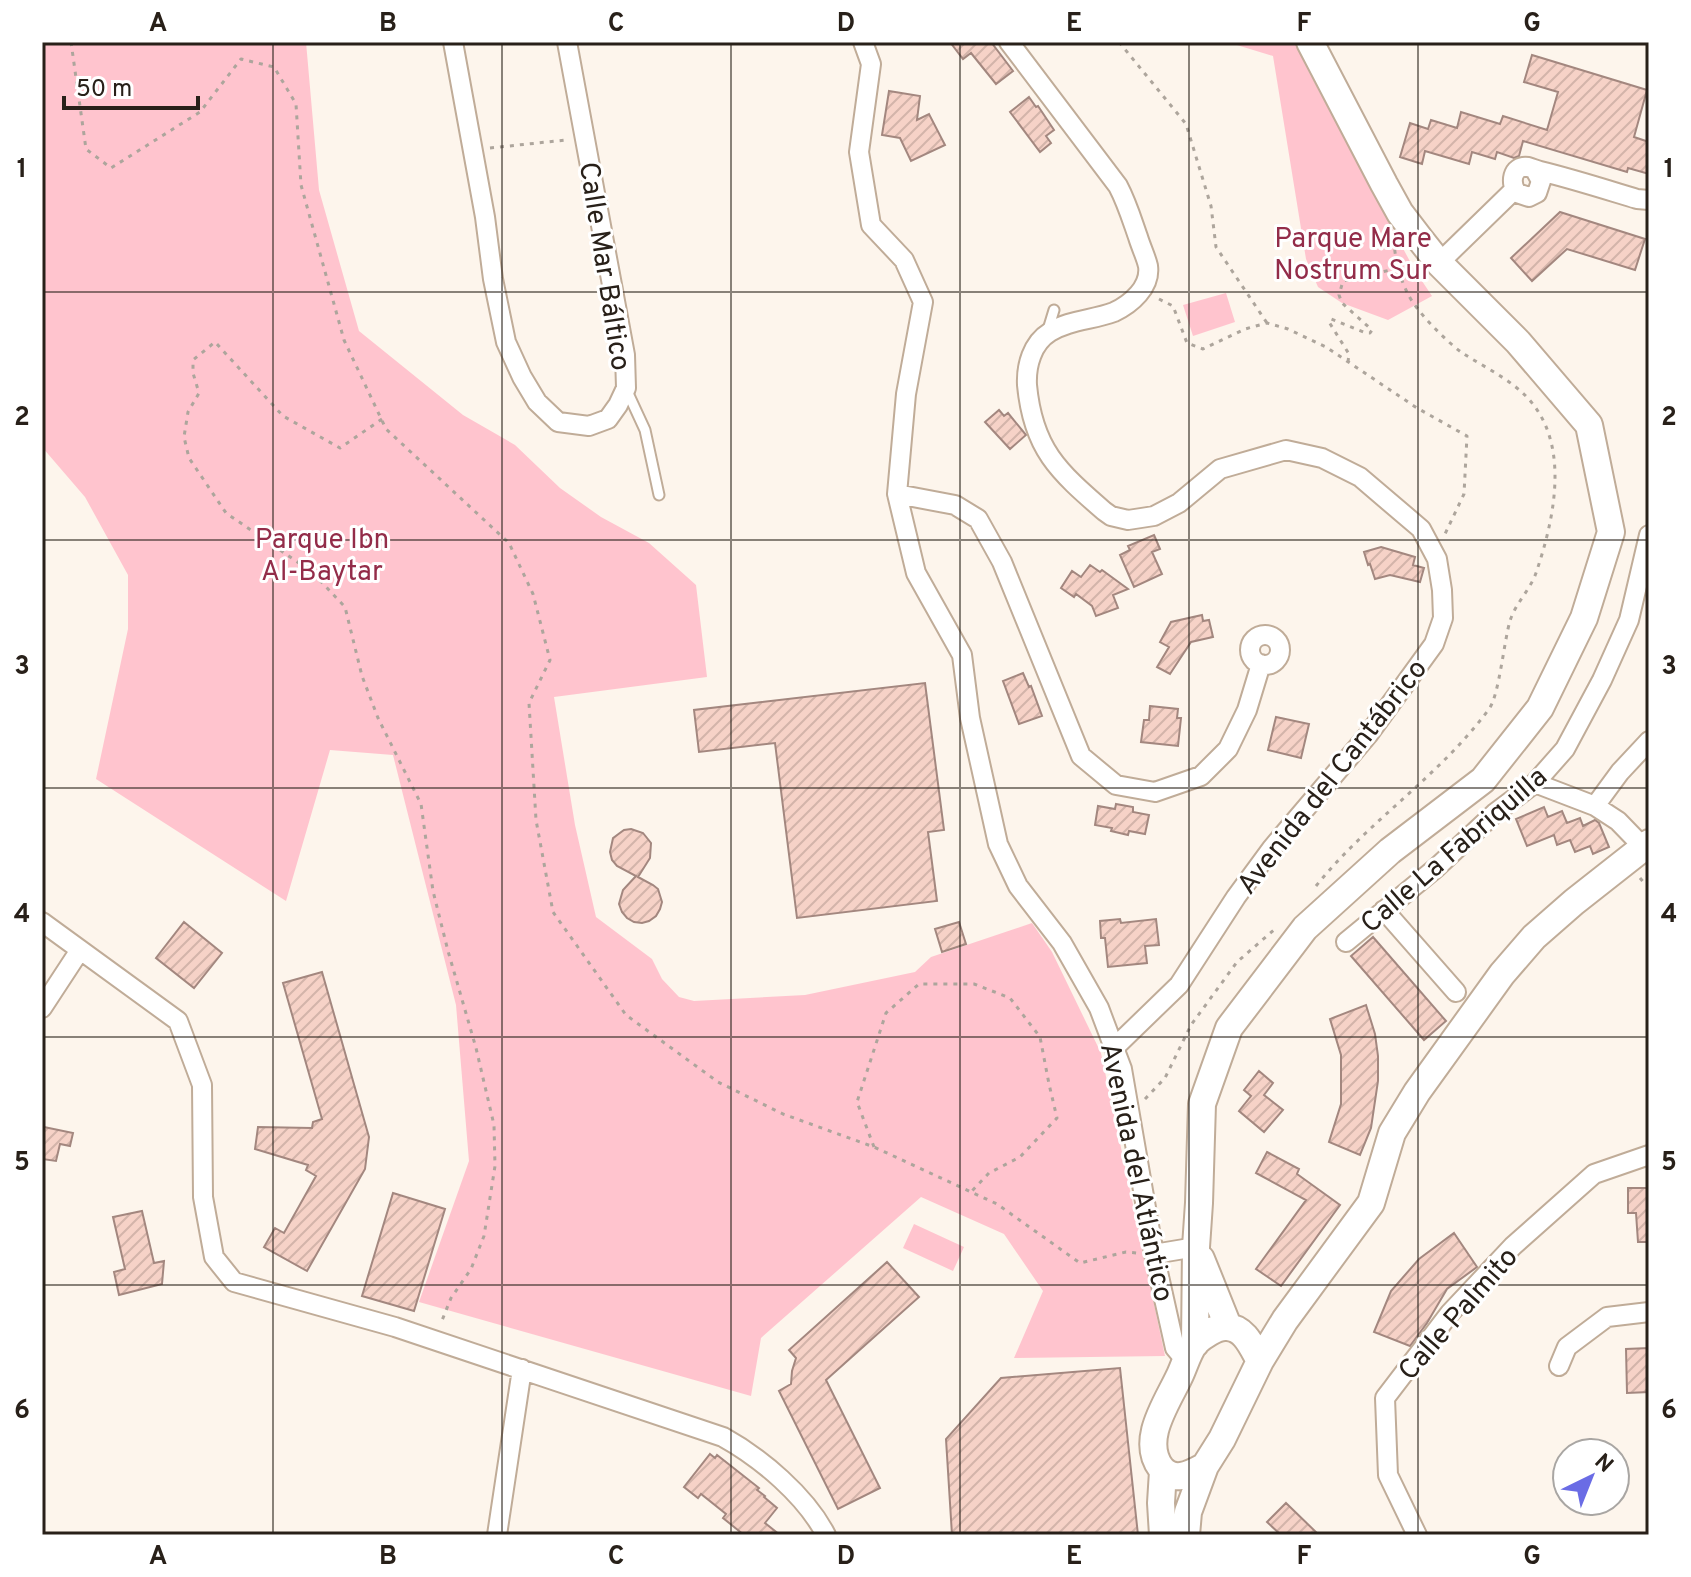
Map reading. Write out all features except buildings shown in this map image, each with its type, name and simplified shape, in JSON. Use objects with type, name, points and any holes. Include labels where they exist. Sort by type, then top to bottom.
[{"type":"street","name":"Calle Mar Báltico","points":[[453,42],[506,342],[537,402],[558,422],[589,426],[608,419],[618,405],[626,388],[625,355],[567,42]]},
{"type":"street","name":"Avenida del Atlántico","points":[[863,42],[871,64],[859,152],[871,225],[904,260],[923,302],[906,394],[897,494],[916,573],[962,655],[970,718],[998,844],[1018,886],[1062,943],[1099,1008],[1115,1047],[1122,1069],[1154,1254],[1175,1348],[1190,1352]]},
{"type":"street","points":[[1009,42],[1125,199],[1148,270],[1148,276],[1134,300],[1114,311],[1063,325],[1047,333]]},
{"type":"street","points":[[1163,1535],[1163,1471],[1153,1452],[1154,1436],[1190,1352],[1202,1104],[1229,1028],[1305,928],[1390,851],[1483,780],[1540,708],[1584,618],[1611,532],[1589,425],[1518,342],[1439,263],[1400,213],[1310,42]]},
{"type":"street","points":[[1439,263],[1514,190],[1512,181],[1517,170],[1527,167],[1538,179],[1562,175],[1649,200]]},
{"type":"street","name":"Avenida del Cantábrico","points":[[1047,333],[1034,349],[1027,369],[1032,419],[1038,436],[1059,469],[1111,516],[1128,520],[1155,516],[1179,503],[1220,469],[1286,450],[1322,458],[1360,477],[1421,529],[1437,559],[1442,590],[1443,618],[1434,644],[1418,667],[1368,735],[1272,848],[1179,985],[1115,1047]]},
{"type":"street","points":[[897,494],[955,505],[978,519],[1002,562],[1081,756],[1116,785],[1155,792],[1201,776],[1228,749],[1247,710],[1261,664]]},
{"type":"street","name":"Calle La Fabriquilla","points":[[1346,942],[1436,868],[1495,813],[1535,783],[1565,749],[1629,620],[1649,535]]},
{"type":"street","points":[[1595,806],[1628,762],[1649,741]]},
{"type":"street","points":[[1186,1535],[1188,1512],[1205,1466],[1285,1320],[1371,1203],[1392,1133],[1417,1092],[1502,974],[1534,937],[1574,902],[1647,848],[1618,821],[1595,806],[1535,783]]},
{"type":"street","points":[[1384,910],[1456,992]]},
{"type":"street","points":[[42,922],[178,1021],[202,1085],[203,1197],[214,1257],[234,1282],[395,1327],[723,1437],[750,1455],[799,1497],[826,1535]]},
{"type":"street","points":[[42,1008],[80,950]]},
{"type":"street","name":"Calle Palmito","points":[[1417,1535],[1388,1475],[1385,1398],[1450,1313],[1513,1246],[1594,1174],[1649,1155]]},
{"type":"street","points":[[1154,1254],[1196,1247]]},
{"type":"street","points":[[1196,1247],[1237,1331],[1260,1361]]},
{"type":"street","points":[[1559,1366],[1567,1347],[1607,1317],[1649,1312]]},
{"type":"street","points":[[1190,1352],[1214,1330],[1237,1331],[1285,1320]]},
{"type":"street","points":[[497,1535],[522,1369]]},
{"type":"street","points":[[1163,1471],[1183,1476],[1205,1466]]},
{"type":"lane","points":[[1047,333],[1054,310]]},
{"type":"lane","points":[[626,388],[645,430],[659,495]]},
{"type":"path","points":[[71,42],[86,149],[111,168],[200,112],[241,59],[274,67],[296,104],[301,185],[344,340],[386,429],[509,543],[533,594],[550,660],[529,703],[536,820],[553,912],[626,1015],[718,1082],[783,1114],[874,1147],[997,1204],[1080,1263],[1126,1252],[1154,1254]]},
{"type":"path","points":[[1119,42],[1186,124],[1211,206],[1216,247],[1267,323]]},
{"type":"path","points":[[482,148],[585,138]]},
{"type":"path","points":[[1316,886],[1335,862],[1433,772],[1492,706],[1511,618],[1535,576],[1555,498],[1554,451],[1542,416],[1518,388],[1460,351],[1438,332],[1408,295],[1395,257],[1394,242]]},
{"type":"path","points":[[1348,362],[1349,354],[1329,322],[1331,319],[1366,333],[1372,330],[1342,303],[1339,295],[1343,281],[1399,268]]},
{"type":"path","points":[[1141,291],[1173,306],[1187,343],[1203,349],[1245,329],[1267,323],[1288,329],[1326,347],[1417,408],[1467,436],[1464,494],[1445,534]]},
{"type":"path","points":[[382,419],[340,448],[283,416],[215,342],[193,360],[199,393],[188,412],[184,437],[189,458],[226,513],[312,572],[345,607],[367,690],[421,804],[433,891],[494,1125],[495,1166],[484,1236],[471,1269],[451,1298],[440,1327]]},
{"type":"path","points":[[1140,1105],[1165,1078],[1191,1025],[1237,962],[1279,926]]},
{"type":"path","points":[[874,1147],[857,1102],[886,1013],[919,984],[974,984],[1010,998],[1040,1037],[1057,1118],[1020,1157],[989,1173],[971,1192]]},
{"type":"green space","name":"Parque Ibn Al-Baytar","points":[[42,42],[306,42],[319,190],[359,331],[463,415],[515,445],[560,488],[601,517],[649,543],[696,585],[707,677],[554,697],[575,825],[596,917],[652,959],[662,979],[679,997],[694,1001],[805,995],[915,972],[931,957],[1032,923],[1052,952],[1101,1053],[1165,1356],[1014,1358],[1043,1291],[1004,1234],[921,1197],[761,1338],[751,1396],[419,1302],[469,1161],[456,1005],[393,755],[330,750],[286,901],[96,779],[128,629],[128,575],[85,497],[42,447]]},
{"type":"green space","name":"Parque Mare Nostrum Sur","points":[[1227,42],[1295,42],[1414,269],[1432,296],[1388,320],[1342,303],[1318,287],[1306,259],[1273,56]]},
{"type":"green space","points":[[1226,293],[1235,322],[1193,336],[1183,305]]},
{"type":"green space","points":[[914,1224],[964,1247],[953,1271],[903,1248]]}]
